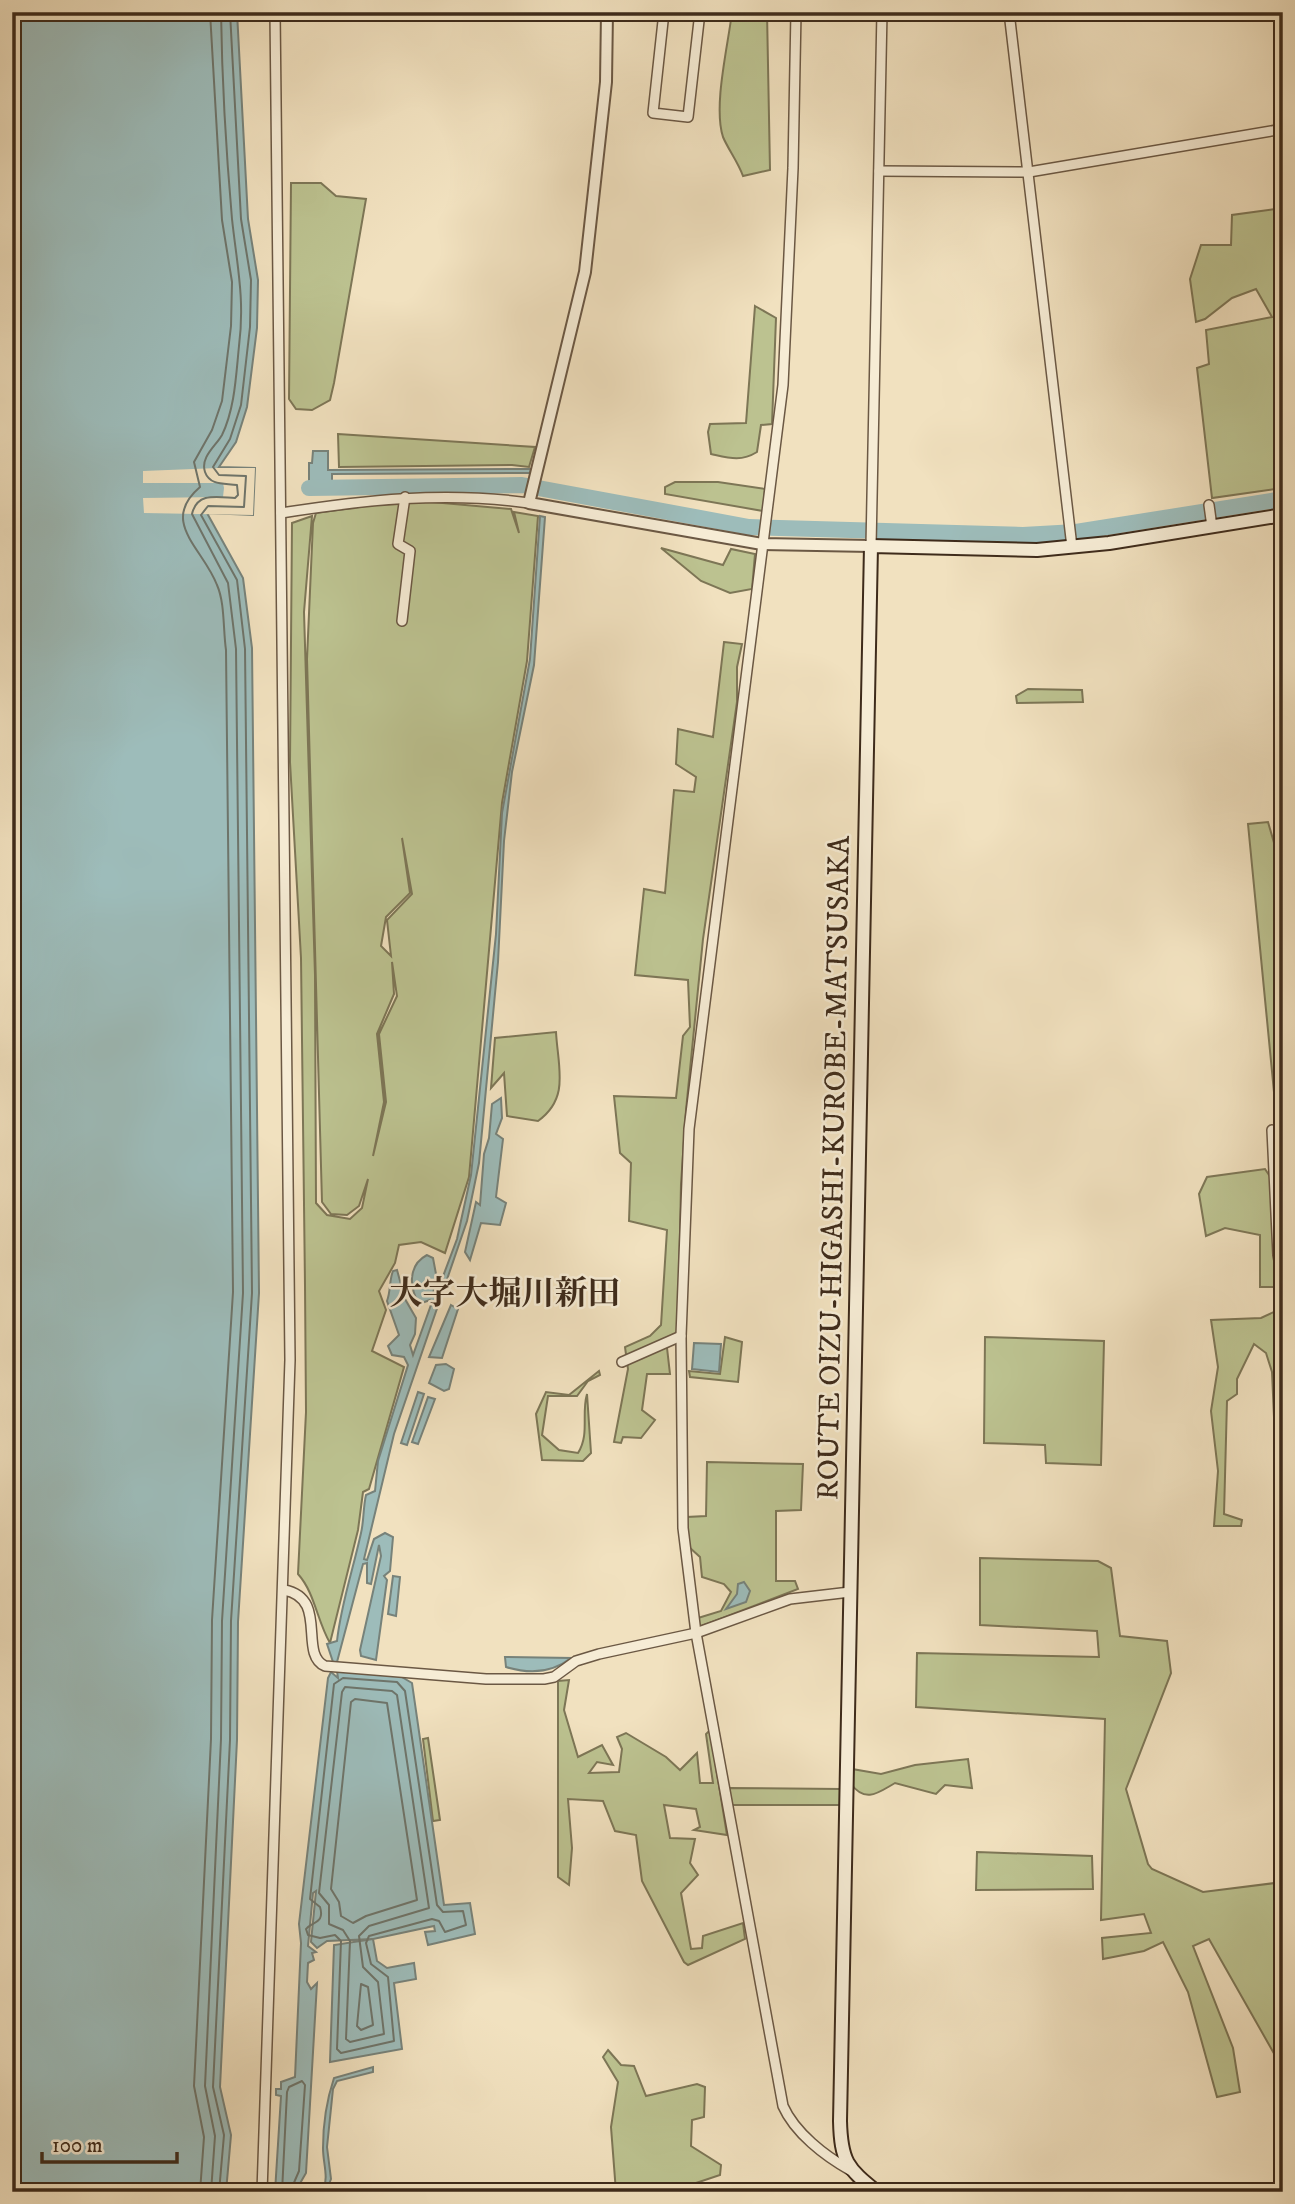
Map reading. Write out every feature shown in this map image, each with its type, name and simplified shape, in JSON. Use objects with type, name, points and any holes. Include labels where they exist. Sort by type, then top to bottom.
[{"type":"main road","points":[[871,543],[1037,550],[1283,515]]},
{"type":"main road","name":"ROUTE OIZU-HIGASHI-KUROBE-MATSUSAKA","points":[[850,2170],[841,2137],[840,2121],[871,543]]},
{"type":"main road","points":[[850,2170],[877,2192]]},
{"type":"street","points":[[262,2192],[290,1360],[275,12]]},
{"type":"street","points":[[530,500],[585,272],[606,82],[607,12]]},
{"type":"street","points":[[664,12],[653,113],[688,117],[700,12]]},
{"type":"street","points":[[796,12],[793,168],[783,384],[689,1129],[681,1336],[683,1528],[696,1633],[783,2106],[792,2122],[806,2136],[836,2162],[850,2170]]},
{"type":"street","points":[[281,513],[405,497],[488,497],[530,500],[764,540],[871,543],[882,12]]},
{"type":"street","points":[[1009,12],[1072,544]]},
{"type":"street","points":[[879,171],[1029,172],[1283,129]]},
{"type":"street","points":[[402,621],[410,551],[398,544],[405,497]]},
{"type":"street","points":[[1209,505],[1211,524]]},
{"type":"street","points":[[1272,1130],[1278,1255],[1283,1282]]},
{"type":"street","points":[[622,1362],[681,1336]]},
{"type":"street","points":[[284,1590],[298,1596],[310,1613],[313,1651],[316,1660],[325,1666],[486,1679],[554,1677],[586,1658],[696,1633],[790,1599],[850,1591]]},
{"type":"green space","points":[[732,12],[767,12],[770,170],[743,176],[723,137],[720,124],[720,93]]},
{"type":"green space","points":[[291,183],[321,183],[336,196],[366,199],[330,400],[312,410],[296,409],[289,399]]},
{"type":"green space","points":[[1283,208],[1283,488],[1212,498],[1197,368],[1209,364],[1206,330],[1272,317],[1256,289],[1232,298],[1205,319],[1196,322],[1190,279],[1201,245],[1231,245],[1232,215]]},
{"type":"green space","points":[[755,306],[776,318],[772,424],[761,425],[757,452],[751,455],[735,458],[711,454],[708,432],[710,424],[746,423]]},
{"type":"green space","points":[[338,434],[535,447],[529,467],[339,467]]},
{"type":"green space","points":[[675,482],[718,482],[765,489],[763,511],[665,494],[665,487]]},
{"type":"green space","points":[[409,500],[511,509],[519,533],[514,512],[538,516],[527,661],[502,803],[469,1177],[445,1253],[421,1242],[399,1245],[395,1263],[379,1291],[386,1310],[372,1351],[404,1367],[369,1489],[363,1492],[358,1530],[330,1643],[308,1590],[298,1574],[306,1412],[301,958],[290,762],[292,523],[312,516],[304,612],[315,975],[316,1203],[327,1215],[350,1219],[362,1208],[368,1179],[359,1206],[347,1215],[331,1214],[322,1202],[307,659],[313,523],[316,513]],"holes":[[[402,838],[412,894],[387,920],[391,956],[381,946],[386,917],[410,893]],[[392,962],[397,996],[379,1034],[386,1102],[373,1156],[384,1102],[377,1034],[394,994]]]},
{"type":"green space","points":[[661,548],[723,565],[731,549],[755,554],[752,589],[730,593],[701,581]]},
{"type":"green space","points":[[724,642],[742,644],[737,667],[737,702],[703,939],[686,1110],[681,1184],[678,1332],[666,1339],[670,1374],[647,1374],[642,1410],[655,1420],[641,1438],[623,1437],[621,1443],[614,1442],[628,1369],[625,1347],[650,1336],[661,1325],[667,1230],[629,1221],[631,1163],[620,1153],[614,1096],[676,1098],[683,1036],[690,1027],[688,980],[635,975],[644,889],[665,893],[674,790],[694,792],[696,777],[676,764],[678,729],[713,737]]},
{"type":"green space","points":[[1028,689],[1082,690],[1083,702],[1017,703],[1016,696]]},
{"type":"green space","points":[[1268,822],[1279,860],[1274,951],[1278,1000],[1283,1019],[1283,1122],[1277,1123],[1248,824]]},
{"type":"green space","points":[[556,1032],[560,1081],[555,1102],[538,1121],[507,1116],[504,1073],[491,1088],[495,1038]]},
{"type":"green space","points":[[1265,1169],[1271,1178],[1276,1265],[1274,1287],[1260,1287],[1260,1235],[1225,1228],[1206,1236],[1199,1194],[1207,1177]]},
{"type":"green space","points":[[1278,1310],[1283,1507],[1278,1507],[1272,1372],[1266,1353],[1254,1344],[1237,1379],[1237,1394],[1227,1401],[1224,1514],[1242,1520],[1241,1526],[1214,1526],[1218,1471],[1211,1411],[1218,1367],[1211,1320],[1261,1318]]},
{"type":"green space","points":[[725,1337],[742,1342],[738,1382],[690,1377],[689,1371],[720,1374]]},
{"type":"green space","points":[[985,1337],[1104,1341],[1101,1465],[1046,1463],[1045,1445],[984,1443]]},
{"type":"green space","points":[[599,1371],[600,1375],[588,1381],[577,1396],[548,1396],[542,1435],[559,1450],[578,1453],[584,1439],[587,1394],[591,1453],[583,1461],[542,1460],[536,1414],[546,1392],[569,1395]]},
{"type":"green space","points":[[707,1462],[803,1464],[801,1510],[776,1511],[776,1581],[795,1581],[798,1589],[699,1627],[698,1618],[721,1611],[731,1592],[724,1584],[702,1577],[700,1557],[689,1547],[687,1517],[706,1516]]},
{"type":"green space","points":[[980,1558],[1098,1561],[1111,1568],[1120,1636],[1167,1641],[1171,1673],[1126,1789],[1148,1864],[1152,1869],[1203,1892],[1283,1882],[1283,2049],[1276,2057],[1209,1939],[1193,1946],[1233,2048],[1240,2092],[1217,2097],[1188,1992],[1163,1942],[1144,1951],[1103,1959],[1102,1938],[1151,1933],[1144,1914],[1101,1920],[1105,1719],[916,1707],[917,1653],[1099,1657],[1097,1631],[980,1625]]},
{"type":"green space","points":[[569,1680],[564,1710],[578,1757],[602,1745],[613,1765],[597,1762],[589,1773],[619,1772],[622,1749],[617,1737],[626,1733],[666,1757],[680,1770],[697,1753],[700,1783],[713,1783],[706,1734],[710,1730],[727,1835],[694,1830],[700,1827],[696,1809],[664,1805],[670,1838],[695,1839],[690,1863],[698,1875],[681,1893],[691,1949],[702,1948],[703,1936],[743,1923],[745,1939],[688,1965],[684,1962],[642,1881],[636,1835],[615,1831],[603,1801],[568,1799],[572,1848],[569,1885],[558,1877],[558,1681]]},
{"type":"green space","points":[[428,1738],[440,1820],[433,1821],[423,1739]]},
{"type":"green space","points":[[968,1759],[972,1788],[945,1785],[936,1794],[895,1783],[878,1793],[867,1795],[851,1784],[852,1769],[881,1774],[915,1765]]},
{"type":"green space","points":[[729,1788],[841,1789],[840,1805],[730,1805]]},
{"type":"green space","points":[[977,1852],[1092,1856],[1093,1889],[976,1890]]},
{"type":"green space","points":[[608,2050],[621,2065],[634,2066],[646,2096],[697,2084],[705,2087],[704,2117],[692,2120],[691,2146],[721,2165],[720,2175],[669,2192],[616,2192],[611,2127],[618,2082],[603,2057]]},
{"type":"water","points":[[12,12],[237,12],[248,219],[258,280],[257,328],[247,407],[236,442],[219,467],[255,468],[253,515],[207,513],[243,578],[252,648],[259,1293],[238,1622],[237,1740],[220,2087],[231,2135],[226,2192],[12,2192]]},
{"type":"water","points":[[313,451],[328,451],[328,470],[531,469],[530,473],[332,474],[332,490],[309,490],[309,463],[312,463]]},
{"type":"water","points":[[540,516],[545,517],[534,665],[512,772],[504,841],[498,962],[479,1163],[467,1221],[394,1434],[364,1559],[367,1560],[374,1539],[385,1533],[393,1537],[390,1571],[384,1576],[387,1580],[376,1660],[361,1656],[360,1650],[381,1556],[379,1545],[371,1584],[367,1583],[367,1563],[363,1564],[337,1662],[333,1662],[327,1644],[337,1641],[362,1528],[366,1495],[375,1491],[378,1461],[408,1365],[404,1357],[392,1355],[388,1346],[399,1335],[387,1301],[393,1271],[397,1270],[405,1299],[416,1318],[415,1334],[410,1345],[413,1355],[432,1302],[430,1300],[419,1304],[413,1291],[413,1270],[427,1255],[433,1258],[436,1274],[433,1295],[436,1295],[457,1239],[471,1175],[496,934],[502,813],[530,659]]},
{"type":"water","points":[[501,1098],[502,1118],[496,1134],[503,1139],[496,1197],[506,1203],[500,1225],[481,1223],[470,1260],[465,1252],[476,1202],[480,1205],[492,1104]]},
{"type":"water","points":[[451,1305],[458,1309],[442,1358],[429,1357]]},
{"type":"water","points":[[694,1343],[721,1344],[719,1372],[692,1369]]},
{"type":"water","points":[[446,1364],[454,1369],[449,1389],[444,1391],[429,1383],[436,1365]]},
{"type":"water","points":[[418,1392],[424,1394],[407,1445],[401,1443]]},
{"type":"water","points":[[428,1397],[435,1399],[418,1444],[412,1442]]},
{"type":"water","points":[[393,1576],[400,1577],[396,1616],[388,1614]]},
{"type":"water","points":[[744,1582],[750,1591],[746,1602],[726,1609],[737,1594],[738,1584]]},
{"type":"water","points":[[505,1657],[571,1658],[556,1667],[523,1671],[506,1667]]},
{"type":"water","points":[[337,1671],[400,1676],[412,1683],[444,1905],[470,1903],[475,1934],[428,1945],[425,1932],[435,1931],[434,1926],[373,1939],[327,1941],[317,1948],[311,1942],[316,1891],[313,1893],[308,1946],[316,1952],[312,1953],[314,1960],[308,1963],[307,1982],[311,1989],[317,1983],[306,2173],[295,2192],[275,2192],[281,2096],[276,2095],[276,2089],[281,2089],[281,2082],[295,2077],[301,1943],[299,1924],[328,1678],[331,1672],[338,1678]]},
{"type":"water","points":[[373,1939],[377,1961],[387,1968],[414,1963],[416,1979],[394,1983],[402,2049],[330,2062],[334,1945]]},
{"type":"water","points":[[373,2067],[373,2072],[337,2081],[333,2089],[327,2147],[331,2179],[326,2192],[323,2192],[326,2175],[324,2131],[334,2078]]},
{"type":"pier","points":[[255,468],[253,515],[144,513],[143,498],[223,497],[224,488],[223,483],[143,483],[143,471]]},
{"type":"waterway","points":[[309,488],[522,485],[749,527],[1023,535],[1076,532],[1283,499]]},
{"type":"district","name":"大字大堀川新田","points":[[505,1292]]}]
